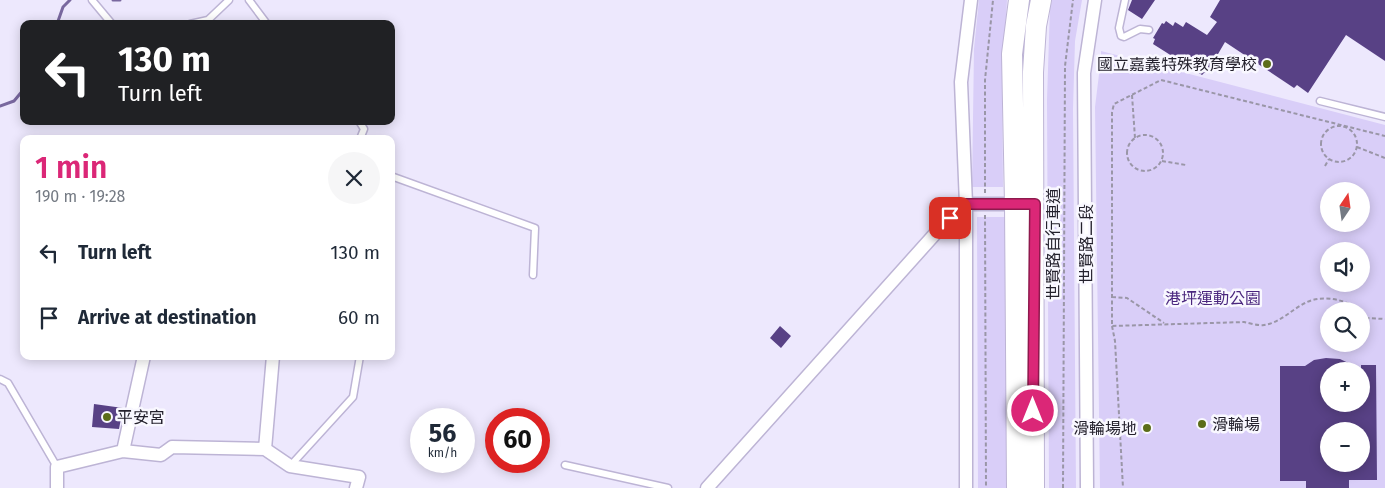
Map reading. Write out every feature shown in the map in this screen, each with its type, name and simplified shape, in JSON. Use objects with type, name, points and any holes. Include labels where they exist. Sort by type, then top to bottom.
[{"type":"main road","points":[[1019,0],[1012,54],[1025,204],[1034,488]]},
{"type":"main road","points":[[1017,488],[1025,204],[1036,26],[1041,0]]},
{"type":"street","points":[[966,488],[966,204],[961,82],[971,0]]},
{"type":"street","name":"世賢路二段","points":[[1087,488],[1084,73],[1095,0]]},
{"type":"street","points":[[706,488],[960,206],[966,204],[1025,204]]},
{"type":"street","points":[[123,451],[143,360]]},
{"type":"street","points":[[265,449],[273,360]]},
{"type":"street","points":[[57,488],[57,467],[123,451],[161,455],[172,447],[265,449],[290,466],[359,477],[356,488]]},
{"type":"lane","points":[[92,0],[109,20]]},
{"type":"lane","points":[[208,20],[229,0]]},
{"type":"lane","points":[[249,0],[264,20]]},
{"type":"lane","points":[[1125,0],[1118,28],[1121,36],[1124,37],[1140,29],[1149,30]]},
{"type":"lane","points":[[1320,101],[1385,118]]},
{"type":"lane","points":[[395,177],[535,228],[533,275]]},
{"type":"lane","points":[[290,466],[353,397],[359,360]]},
{"type":"lane","points":[[0,379],[8,383],[57,467]]},
{"type":"lane","points":[[566,465],[668,488]]},
{"type":"path","points":[[985,186],[985,80],[993,0]]},
{"type":"path","name":"世賢路自行車道","points":[[1063,488],[1065,66],[1073,0]]},
{"type":"path","points":[[1123,488],[1115,341],[1112,326],[1112,112],[1114,104],[1161,80],[1385,136]]},
{"type":"path","points":[[1132,95],[1134,138]]},
{"type":"path","points":[[1341,126],[1352,131],[1357,142],[1351,157],[1340,162],[1329,159],[1322,150],[1322,138],[1330,129],[1341,126]]},
{"type":"path","points":[[1146,134],[1157,139],[1163,149],[1162,161],[1158,166],[1147,171],[1135,168],[1128,159],[1127,147],[1134,138],[1146,134]]},
{"type":"path","points":[[1356,147],[1385,158]]},
{"type":"path","points":[[1325,166],[1329,159]]},
{"type":"path","points":[[1162,161],[1186,165]]},
{"type":"path","points":[[985,214],[986,488]]},
{"type":"path","points":[[1112,297],[1127,298],[1166,324]]},
{"type":"path","points":[[1112,326],[1244,322],[1262,326],[1292,312],[1306,302],[1326,297],[1345,302]]},
{"type":"path","points":[[1370,318],[1385,319]]},
{"type":"green space","points":[[979,0],[1007,0],[1002,82],[1003,187],[972,187],[974,49]]},
{"type":"green space","points":[[1052,0],[1082,0],[1075,41],[1073,109],[1076,488],[1049,488],[1047,100],[1050,7]]},
{"type":"green space","name":"港坪運動公園","points":[[1101,51],[1385,125],[1385,488],[1100,488],[1095,107]]},
{"type":"green space","points":[[977,217],[1006,217],[1006,488],[978,488]]},
{"type":"building","points":[[1132,0],[1155,0],[1142,19],[1128,10]]},
{"type":"building","points":[[1220,0],[1385,0],[1385,61],[1346,35],[1308,93],[1297,85],[1294,88],[1225,42],[1207,73],[1205,72],[1202,75],[1153,44],[1155,39],[1153,38],[1162,23],[1164,24],[1166,21],[1173,26],[1175,22],[1183,27],[1186,22],[1207,35],[1217,22],[1210,17]]},
{"type":"building","points":[[780,326],[791,336],[781,348],[770,338]]},
{"type":"building","points":[[1326,358],[1340,359],[1346,362],[1320,362],[1320,412],[1370,412],[1370,365],[1376,365],[1377,480],[1349,480],[1349,488],[1306,488],[1306,481],[1280,481],[1280,366],[1305,366],[1314,360]]},
{"type":"building","name":"平安宮","points":[[94,404],[123,408],[119,429],[92,427]]},
{"type":"waterway","points":[[58,20],[63,7],[70,0]]},
{"type":"waterway","points":[[113,0],[120,0]]},
{"type":"waterway","points":[[0,106],[14,101],[20,94]]},
{"type":"place","name":"國立嘉義特殊教育學校","points":[[1267,64]]},
{"type":"place","name":"平安宮","points":[[107,417]]},
{"type":"place","name":"滑輪場","points":[[1202,424]]},
{"type":"place","name":"滑輪場地","points":[[1147,428]]},
{"type":"route","points":[[950,218],[960,206],[966,204],[1035,204],[1033,411]]}]
